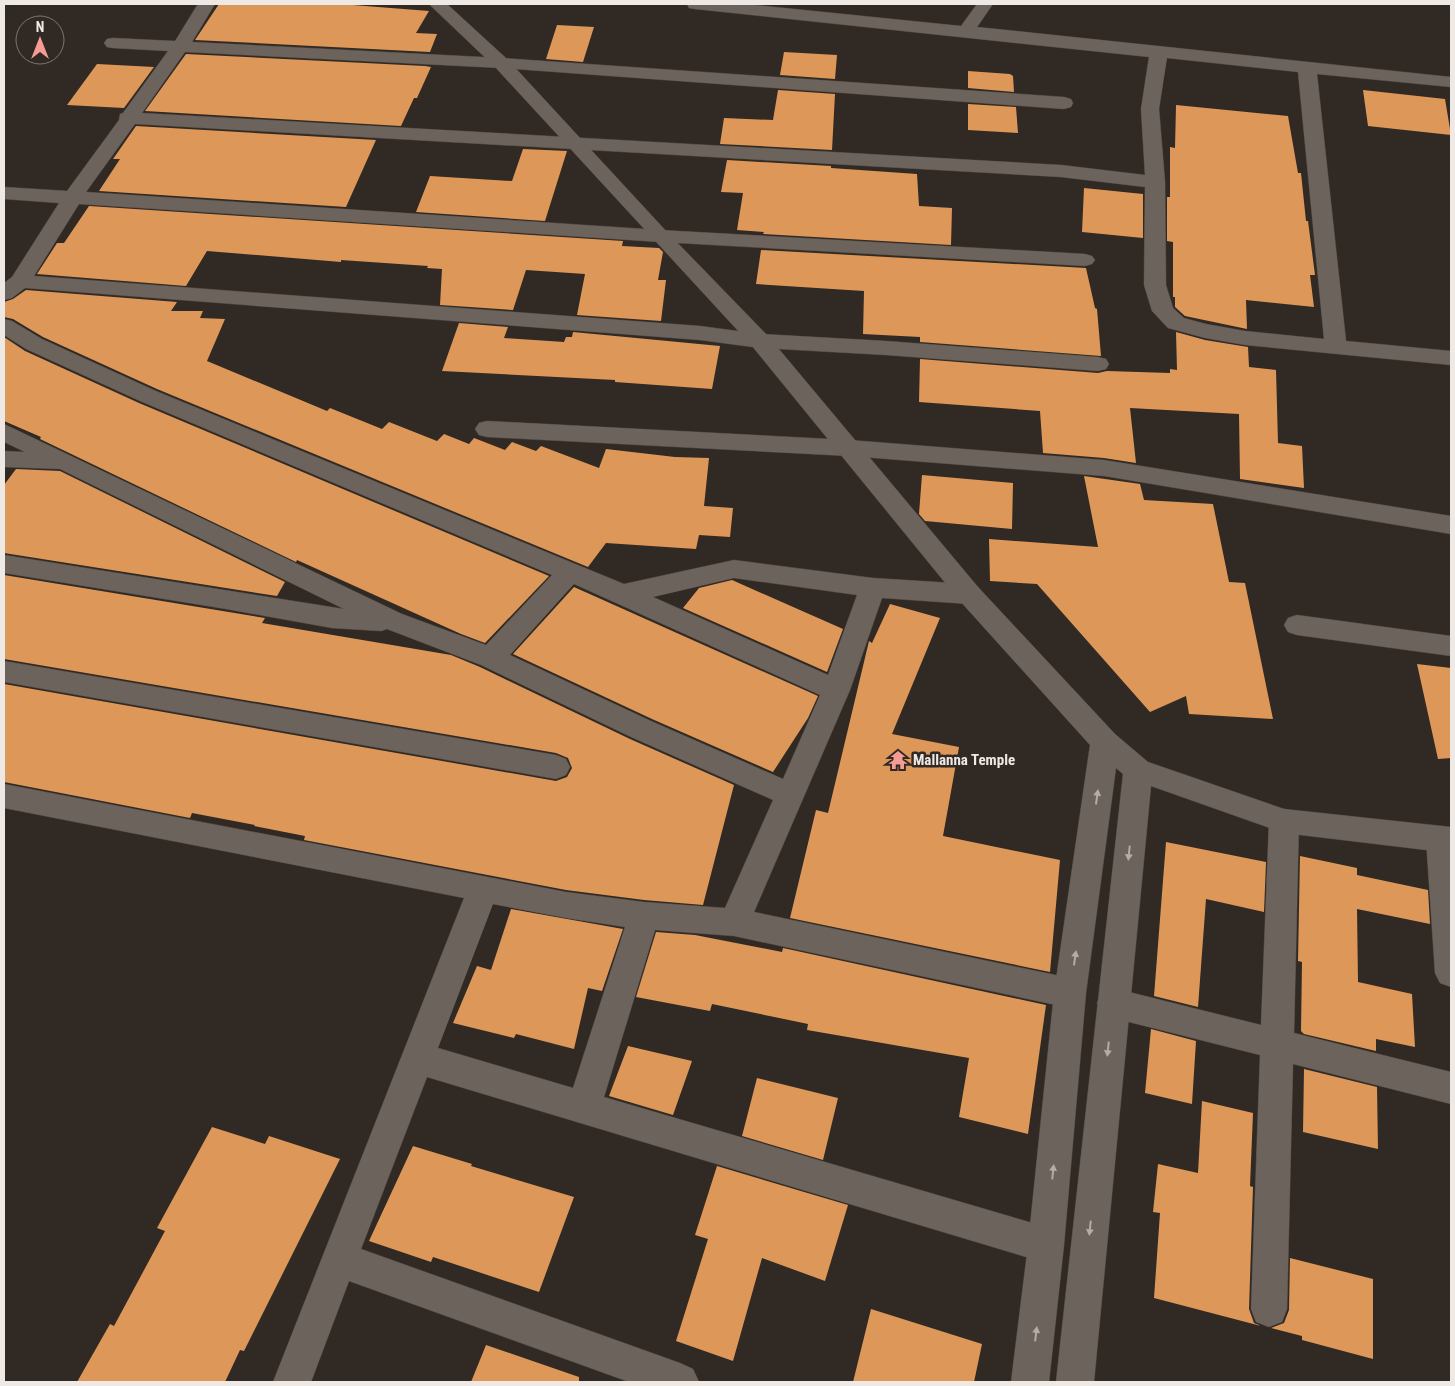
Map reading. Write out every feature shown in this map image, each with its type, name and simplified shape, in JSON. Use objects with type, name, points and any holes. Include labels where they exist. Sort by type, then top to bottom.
[{"type":"street","points":[[12,287],[127,118],[180,47],[206,4]]},
{"type":"street","points":[[437,4],[501,63],[660,236],[760,341],[969,594],[1105,742],[1138,770],[1284,821],[1446,840],[1451,973]]},
{"type":"street","points":[[695,4],[826,10],[966,31],[1158,53],[1451,82]]},
{"type":"street","points":[[966,31],[985,4]]},
{"type":"street","points":[[113,43],[501,63],[1064,103]]},
{"type":"street","points":[[1158,53],[1150,109],[1155,182],[1155,285],[1163,312],[1176,323],[1245,338],[1451,358]]},
{"type":"street","points":[[1307,68],[1336,347]]},
{"type":"street","points":[[127,118],[1061,171],[1155,182]]},
{"type":"street","points":[[4,193],[660,236],[1085,260]]},
{"type":"street","points":[[12,287],[700,333],[760,341],[886,348],[1098,364]]},
{"type":"street","points":[[4,326],[34,344],[148,396],[622,594],[836,690]]},
{"type":"street","points":[[487,429],[849,448],[1104,468],[1451,525]]},
{"type":"street","points":[[4,432],[393,621],[491,658],[641,729],[790,795]]},
{"type":"street","points":[[4,459],[68,462]]},
{"type":"street","points":[[4,564],[226,599],[332,618],[393,621]]},
{"type":"street","points":[[622,594],[734,569],[873,588],[969,594]]},
{"type":"street","points":[[491,658],[570,572]]},
{"type":"street","points":[[734,922],[836,690],[873,588]]},
{"type":"street","points":[[1298,625],[1451,646]]},
{"type":"street","points":[[4,671],[556,767]]},
{"type":"street","points":[[1030,1382],[1046,1245],[1070,993],[1105,742]]},
{"type":"street","points":[[1075,1382],[1112,1003],[1138,770]]},
{"type":"street","points":[[4,796],[566,905],[644,916],[734,922],[1070,993]]},
{"type":"street","points":[[1269,1309],[1284,821]]},
{"type":"street","points":[[292,1382],[483,889]]},
{"type":"street","points":[[584,1107],[644,916]]},
{"type":"street","points":[[1112,1003],[1451,1088]]},
{"type":"street","points":[[417,1058],[1046,1245]]},
{"type":"street","points":[[339,1259],[680,1382]]},
{"type":"building","points":[[219,4],[340,4],[429,11],[416,33],[437,34],[430,52],[195,40]]},
{"type":"building","points":[[557,25],[594,27],[583,62],[546,59]]},
{"type":"building","points":[[784,52],[837,55],[835,79],[780,75]]},
{"type":"building","points":[[186,54],[431,67],[417,98],[414,98],[401,126],[145,111]]},
{"type":"building","points":[[97,64],[154,67],[124,108],[67,105]]},
{"type":"building","points":[[968,71],[1010,74],[1013,76],[1014,92],[968,88]]},
{"type":"building","points":[[778,90],[835,94],[832,150],[720,144],[724,118],[773,120]]},
{"type":"building","points":[[1363,90],[1445,99],[1451,135],[1368,126]]},
{"type":"building","points":[[968,104],[1016,107],[1018,133],[968,130]]},
{"type":"building","points":[[1176,105],[1288,116],[1298,173],[1301,173],[1306,221],[1308,221],[1315,275],[1310,275],[1314,307],[1246,300],[1247,329],[1185,316],[1175,307],[1175,297],[1173,297],[1173,242],[1167,241],[1167,197],[1170,197],[1170,147],[1175,148]]},
{"type":"building","points":[[136,126],[376,140],[346,207],[99,191],[120,159],[113,159]]},
{"type":"building","points":[[523,149],[567,151],[545,221],[416,212],[430,176],[512,181]]},
{"type":"building","points":[[727,160],[831,166],[831,168],[917,174],[919,206],[952,208],[951,245],[763,234],[764,232],[737,230],[743,193],[721,192]]},
{"type":"building","points":[[1084,188],[1143,194],[1143,238],[1082,232]]},
{"type":"building","points":[[89,206],[623,241],[622,246],[659,248],[663,252],[658,280],[666,280],[661,321],[577,315],[585,274],[526,270],[513,310],[440,305],[442,269],[427,268],[428,266],[341,260],[341,262],[207,251],[186,286],[37,274],[57,243],[64,243]]},
{"type":"building","points":[[761,250],[1086,268],[1095,308],[1097,309],[1101,356],[920,342],[920,337],[863,334],[864,291],[756,284]]},
{"type":"building","points":[[26,290],[177,302],[171,311],[203,311],[200,318],[225,319],[207,361],[327,411],[330,408],[382,429],[389,422],[437,441],[444,434],[469,444],[474,438],[505,450],[512,442],[536,451],[541,446],[599,468],[606,449],[675,457],[709,458],[704,506],[733,508],[730,537],[699,535],[696,549],[606,543],[588,567],[157,389],[43,337],[13,319],[4,317],[4,302],[13,299]]},
{"type":"building","points":[[459,323],[508,327],[504,338],[564,342],[566,337],[572,337],[573,332],[720,346],[712,389],[615,382],[615,380],[442,371]]},
{"type":"building","points":[[1176,332],[1205,340],[1248,347],[1249,367],[1276,370],[1278,443],[1302,446],[1304,488],[1240,479],[1239,414],[1130,408],[1136,463],[1104,458],[1043,453],[1040,411],[919,402],[920,359],[1098,373],[1107,371],[1170,373],[1170,369],[1177,370]]},
{"type":"building","points":[[4,337],[25,351],[139,403],[549,576],[485,643],[297,560],[296,562],[40,439],[41,437],[4,421]]},
{"type":"building","points":[[16,469],[60,471],[285,582],[277,596],[4,553],[4,485]]},
{"type":"building","points":[[922,475],[1013,483],[1012,529],[925,521],[919,514]]},
{"type":"building","points":[[1084,476],[1140,484],[1144,500],[1213,504],[1229,582],[1245,583],[1273,719],[1189,714],[1186,696],[1150,712],[1037,584],[990,581],[989,539],[1098,547]]},
{"type":"building","points":[[4,575],[265,618],[262,623],[451,655],[630,739],[734,785],[703,905],[566,890],[304,840],[305,836],[255,825],[192,813],[190,818],[4,782],[4,684],[556,781],[567,777],[572,768],[568,758],[556,753],[4,659]]},
{"type":"building","points":[[732,580],[843,629],[827,672],[683,608],[699,588]]},
{"type":"building","points":[[574,587],[818,696],[808,718],[773,772],[652,719],[513,654]]},
{"type":"building","points":[[890,604],[940,618],[892,734],[959,747],[943,836],[1060,860],[1050,972],[790,918],[816,810],[828,813],[869,641],[872,643]]},
{"type":"building","points":[[1417,664],[1451,668],[1451,758],[1438,759]]},
{"type":"building","points":[[1166,842],[1266,862],[1264,912],[1206,899],[1198,1007],[1154,996]]},
{"type":"building","points":[[1300,856],[1357,868],[1357,875],[1428,890],[1430,924],[1357,909],[1358,982],[1412,994],[1415,1047],[1376,1039],[1376,1051],[1304,1034],[1301,1031],[1302,962],[1298,961]]},
{"type":"building","points":[[511,909],[623,929],[602,991],[588,988],[574,1049],[516,1034],[514,1038],[453,1023],[477,966],[491,970]]},
{"type":"building","points":[[656,932],[695,935],[782,952],[783,948],[1046,1005],[1028,1134],[959,1117],[969,1058],[807,1030],[808,1024],[712,1004],[710,1011],[636,997]]},
{"type":"building","points":[[1151,1029],[1196,1041],[1192,1104],[1145,1093]]},
{"type":"building","points":[[628,1046],[692,1061],[673,1115],[609,1096]]},
{"type":"building","points":[[1304,1069],[1377,1087],[1378,1149],[1303,1132]]},
{"type":"building","points":[[757,1078],[838,1098],[823,1160],[742,1136]]},
{"type":"building","points":[[1202,1101],[1253,1113],[1250,1186],[1253,1187],[1249,1309],[1254,1323],[1261,1326],[1154,1298],[1160,1213],[1153,1212],[1158,1164],[1198,1173]]},
{"type":"building","points":[[212,1127],[265,1144],[269,1136],[340,1159],[244,1351],[240,1350],[225,1382],[77,1382],[110,1324],[114,1326],[165,1231],[157,1228]]},
{"type":"building","points":[[413,1146],[472,1164],[471,1166],[574,1197],[539,1292],[433,1257],[431,1262],[369,1241]]},
{"type":"building","points":[[717,1166],[848,1205],[825,1281],[762,1258],[733,1361],[676,1341],[708,1239],[695,1235]]},
{"type":"building","points":[[1290,1258],[1373,1279],[1373,1359],[1302,1340],[1302,1336],[1271,1328],[1284,1323],[1289,1310]]},
{"type":"building","points":[[871,1309],[982,1344],[974,1382],[853,1382]]},
{"type":"building","points":[[486,1345],[579,1377],[579,1382],[471,1382]]},
{"type":"place","name":"Mallanna Temple","points":[[898,760]]}]
